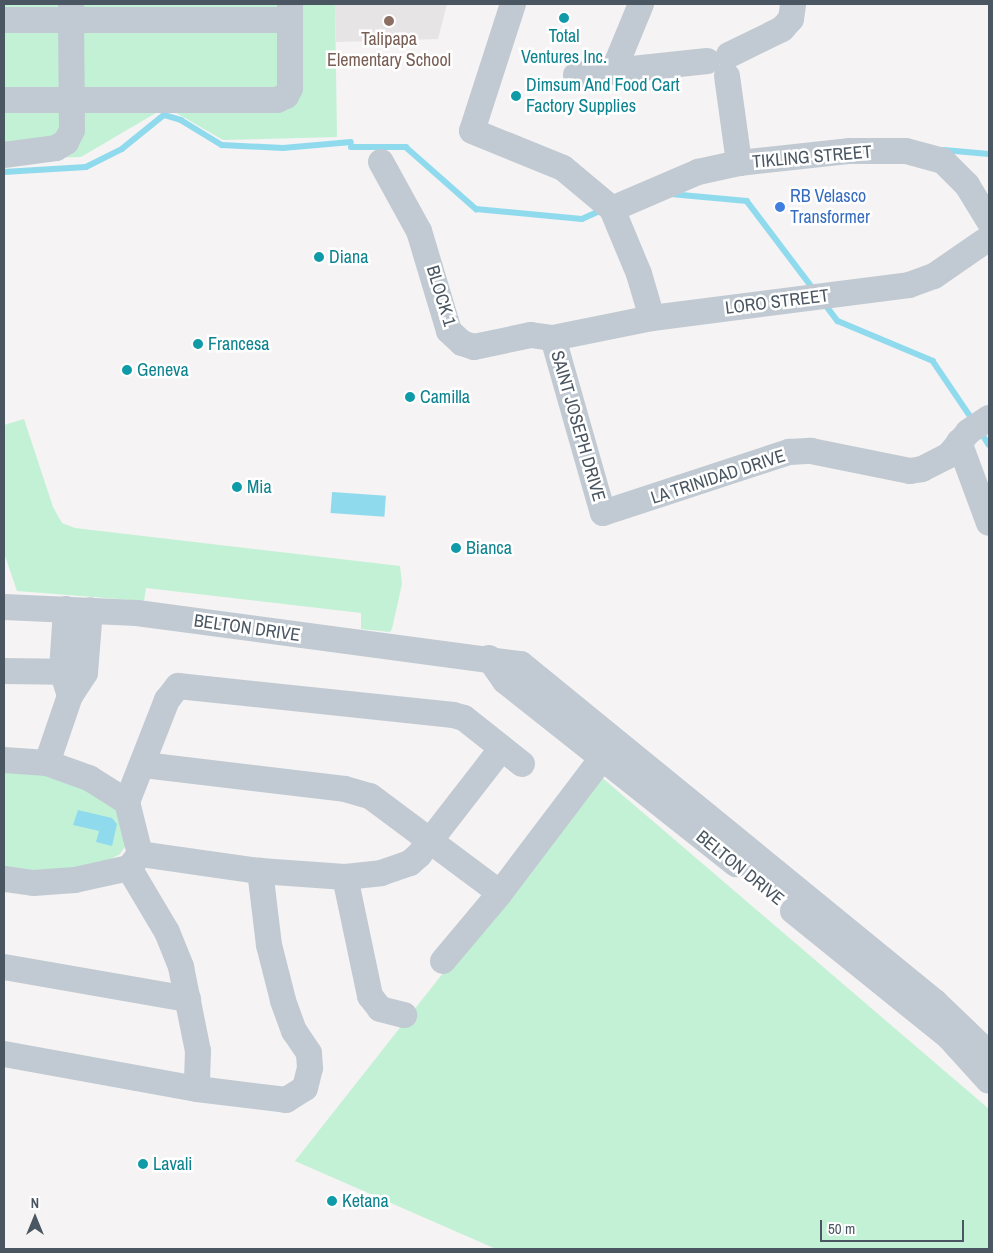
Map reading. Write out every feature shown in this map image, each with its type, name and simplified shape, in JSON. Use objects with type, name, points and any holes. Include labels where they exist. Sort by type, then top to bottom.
[{"type":"street","points":[[513,4],[472,131],[563,168],[612,209],[639,274],[652,318]]},
{"type":"street","points":[[613,72],[641,4]]},
{"type":"street","points":[[576,75],[720,68],[782,29],[791,19],[793,4]]},
{"type":"street","points":[[4,155],[56,148],[66,142],[72,130],[71,12]]},
{"type":"street","points":[[4,20],[71,12],[290,12],[290,88],[286,96],[277,100],[4,100]]},
{"type":"street","points":[[720,68],[736,163]]},
{"type":"street","name":"TIKLING STREET","points":[[612,209],[680,179],[736,163],[850,151],[926,155],[943,161],[957,173],[989,220]]},
{"type":"street","name":"BLOCK 1","points":[[381,162],[419,231],[449,331],[462,343],[474,347],[531,335],[553,338]]},
{"type":"street","name":"LORO STREET","points":[[553,338],[652,318],[909,285],[934,276],[989,238]]},
{"type":"street","name":"SAINT JOSEPH DRIVE","points":[[553,338],[603,513]]},
{"type":"street","name":"LA TRINIDAD DRIVE","points":[[603,513],[788,452],[811,451],[910,470],[922,469],[950,455],[963,437],[989,418]]},
{"type":"street","points":[[963,437],[989,523]]},
{"type":"street","name":"BELTON DRIVE","points":[[4,607],[136,613],[489,658],[521,664],[914,998],[989,1081]]},
{"type":"street","points":[[47,764],[70,696],[74,672],[78,610]]},
{"type":"street","name":"BELTON DRIVE","points":[[489,658],[505,681],[989,1054]]},
{"type":"street","points":[[4,671],[74,672]]},
{"type":"street","points":[[197,1089],[198,1051],[181,967],[135,861],[127,802],[144,765],[167,700],[178,686],[453,715],[464,718],[522,764]]},
{"type":"street","points":[[4,879],[33,883],[75,880],[135,861],[345,877],[381,873],[410,863],[432,841],[502,748]]},
{"type":"street","points":[[443,961],[500,893],[603,757]]},
{"type":"street","points":[[4,760],[47,764],[89,778],[127,802]]},
{"type":"street","points":[[144,765],[345,789],[370,796],[500,893]]},
{"type":"street","points":[[4,1054],[197,1089],[286,1100],[305,1088],[310,1068],[309,1053],[294,1031],[283,1000],[270,945],[260,871]]},
{"type":"street","points":[[345,877],[370,996],[380,1009],[404,1015]]},
{"type":"street","points":[[4,967],[188,999]]},
{"type":"shaded area","name":"Talipapa Elementary School","points":[[335,4],[447,4],[438,39],[336,42]]},
{"type":"green space","points":[[4,4],[335,4],[337,137],[223,140],[166,107],[81,157],[4,159]]},
{"type":"green space","points":[[24,419],[53,507],[62,523],[75,528],[400,566],[402,584],[392,629],[390,632],[361,629],[361,613],[146,588],[144,601],[17,591],[4,553],[4,425]]},
{"type":"green space","points":[[4,768],[22,769],[76,785],[112,803],[124,819],[127,844],[120,854],[104,863],[72,871],[4,870]]},
{"type":"green space","points":[[599,775],[989,1109],[989,1249],[496,1249],[295,1161]]},
{"type":"water","points":[[332,492],[386,496],[384,517],[331,513]]},
{"type":"water","points":[[78,810],[112,818],[117,824],[112,846],[96,842],[99,831],[73,825]]},
{"type":"waterway","points":[[4,172],[86,167],[122,149],[164,115],[181,120],[222,145],[283,148],[351,142]]},
{"type":"waterway","points":[[351,147],[406,147],[476,209],[582,219],[602,210]]},
{"type":"waterway","points":[[944,150],[989,154]]},
{"type":"waterway","points":[[671,194],[747,201],[815,291]]},
{"type":"waterway","points":[[825,304],[838,321],[933,361],[973,420]]},
{"type":"waterway","points":[[981,432],[989,445]]},
{"type":"place","name":"Total Ventures Inc.","points":[[564,18]]},
{"type":"place","name":"Talipapa Elementary School","points":[[389,21]]},
{"type":"place","name":"Dimsum And Food Cart Factory Supplies","points":[[516,96]]},
{"type":"place","name":"RB Velasco Transformer","points":[[780,207]]},
{"type":"place","name":"Diana","points":[[319,257]]},
{"type":"place","name":"Francesa","points":[[198,344]]},
{"type":"place","name":"Geneva","points":[[127,370]]},
{"type":"place","name":"Camilla","points":[[410,397]]},
{"type":"place","name":"Mia","points":[[237,487]]},
{"type":"place","name":"Bianca","points":[[456,548]]},
{"type":"place","name":"Lavali","points":[[143,1164]]},
{"type":"place","name":"Ketana","points":[[332,1201]]}]
